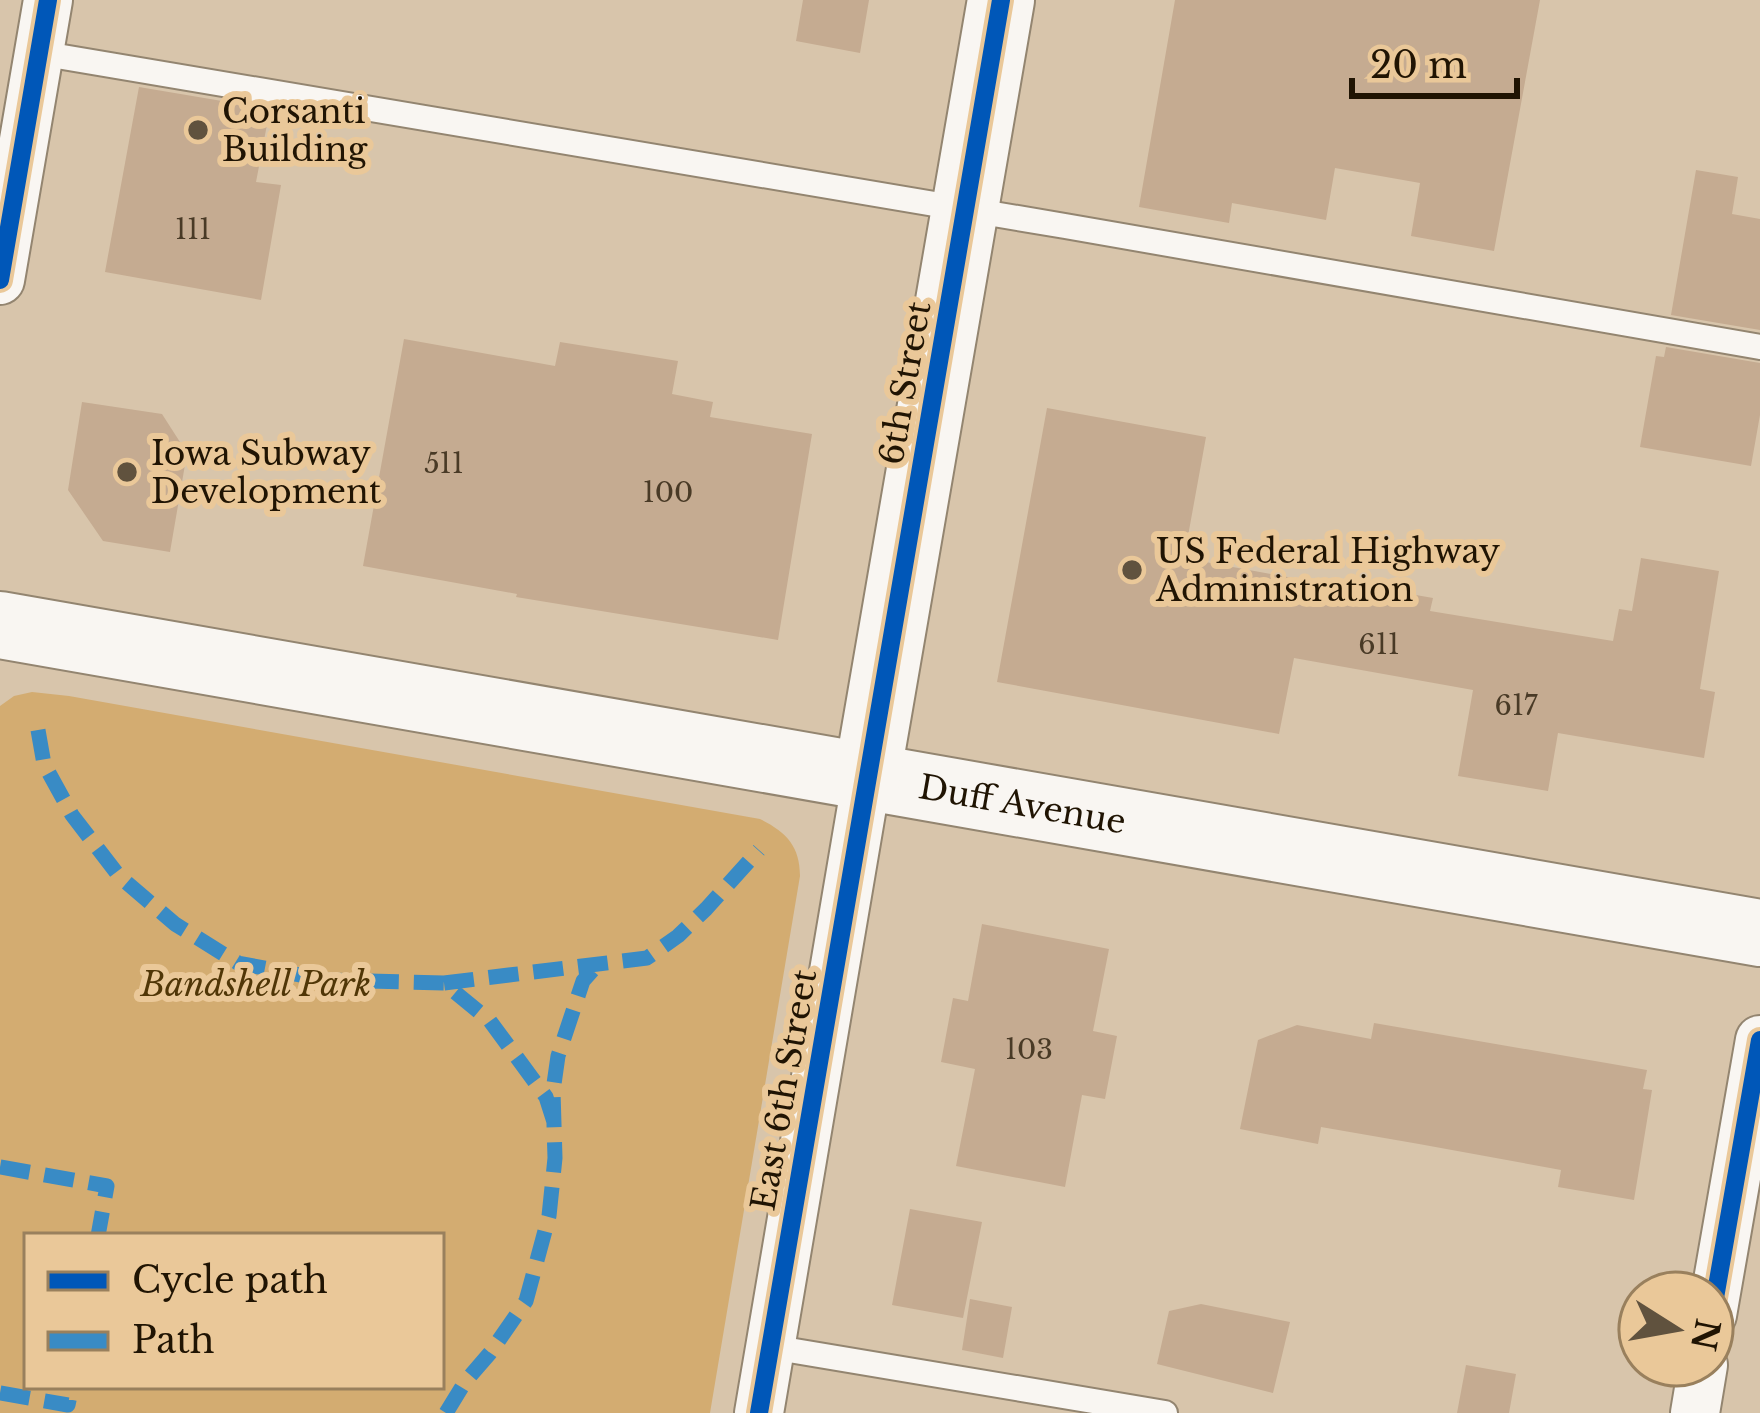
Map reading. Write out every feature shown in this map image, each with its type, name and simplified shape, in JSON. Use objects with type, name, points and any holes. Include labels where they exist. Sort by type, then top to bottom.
[{"type":"main road","name":"6th Street","points":[[867,777],[1001,0]]},
{"type":"main road","name":"Duff Avenue","points":[[0,626],[1760,933]]},
{"type":"street","points":[[0,280],[48,0]]},
{"type":"street","name":"East 6th Street","points":[[759,1413],[867,777]]},
{"type":"street","points":[[1720,1269],[1760,1040]]},
{"type":"lane","points":[[39,53],[1760,347]]},
{"type":"lane","points":[[771,1347],[1165,1413]]},
{"type":"green space","name":"Bandshell Park","points":[[32,692],[69,696],[760,819],[784,835],[794,848],[800,876],[710,1413],[0,1413],[0,706]]},
{"type":"building","points":[[803,0],[869,0],[860,53],[796,41]]},
{"type":"building","points":[[1175,0],[1540,0],[1494,251],[1411,236],[1420,183],[1335,168],[1326,220],[1232,203],[1229,223],[1139,207]]},
{"type":"building","points":[[139,87],[270,109],[256,182],[281,185],[261,300],[105,272]]},
{"type":"building","points":[[1696,170],[1738,177],[1732,214],[1760,219],[1760,330],[1671,315]]},
{"type":"building","points":[[404,339],[555,366],[560,342],[678,361],[672,394],[713,402],[710,417],[812,434],[778,640],[516,597],[363,566]]},
{"type":"building","points":[[1666,347],[1760,363],[1760,415],[1751,466],[1640,447],[1656,356],[1664,357]]},
{"type":"building","name":"Iowa Subway Development","points":[[82,402],[162,414],[187,453],[170,552],[103,541],[68,490]]},
{"type":"building","points":[[1047,408],[1206,437],[1184,558],[1369,592],[1370,587],[1433,598],[1430,611],[1613,641],[1619,609],[1632,611],[1641,558],[1719,571],[1700,689],[1715,692],[1704,758],[1558,733],[1548,791],[1458,776],[1473,690],[1294,658],[1279,734],[997,682]]},
{"type":"building","points":[[982,924],[1109,949],[1093,1031],[1117,1036],[1105,1099],[1082,1095],[1065,1187],[956,1166],[975,1069],[941,1062],[953,998],[968,1001]]},
{"type":"building","points":[[1374,1023],[1647,1070],[1643,1089],[1652,1090],[1634,1200],[1558,1187],[1561,1170],[1419,1144],[1321,1127],[1318,1144],[1240,1129],[1258,1040],[1297,1025],[1371,1039]]},
{"type":"building","points":[[910,1209],[982,1222],[963,1318],[892,1305]]},
{"type":"building","points":[[970,1299],[1012,1307],[1003,1358],[962,1350]]},
{"type":"building","points":[[1201,1304],[1290,1322],[1273,1393],[1157,1364],[1169,1311]]},
{"type":"building","points":[[1466,1365],[1516,1374],[1509,1413],[1457,1413]]},
{"type":"marked path","points":[[38,730],[44,764],[72,815],[119,876],[175,924],[238,963],[326,980],[444,983],[490,1021],[546,1097],[554,1122]]},
{"type":"marked path","points":[[444,983],[647,958],[678,936],[759,850]]},
{"type":"marked path","points":[[446,1413],[526,1301],[549,1216],[558,1056],[583,981],[599,963]]},
{"type":"marked path","points":[[0,1167],[107,1186],[99,1233]]},
{"type":"marked path","points":[[0,1393],[68,1405],[71,1389]]},
{"type":"cycle path","points":[[0,280],[48,0]]},
{"type":"cycle path","points":[[759,1413],[1001,0]]},
{"type":"cycle path","points":[[1720,1269],[1760,1040]]},
{"type":"place","name":"Corsanti Building","points":[[198,130]]},
{"type":"place","name":"Iowa Subway Development","points":[[127,472]]},
{"type":"place","name":"US Federal Highway Administration","points":[[1132,570]]}]
